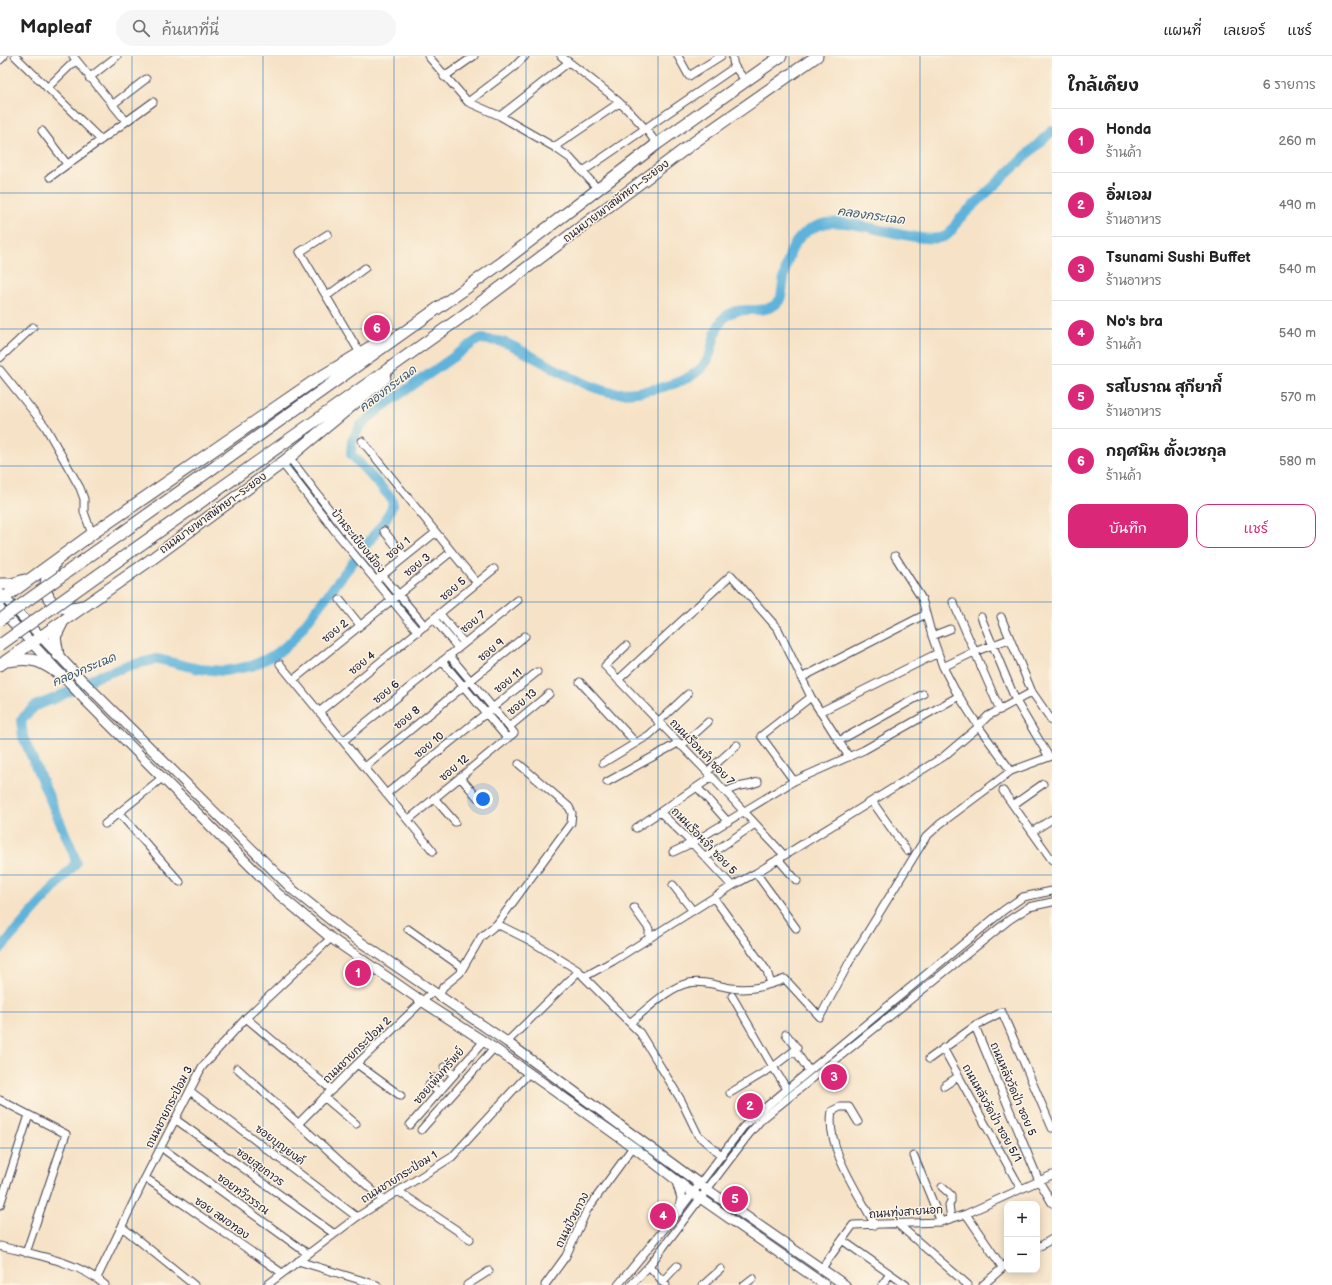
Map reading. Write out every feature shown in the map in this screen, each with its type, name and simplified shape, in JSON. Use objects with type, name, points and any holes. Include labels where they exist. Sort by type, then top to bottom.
[{"type":"highway","name":"ถนนบายพาสพัทยา–ระยอง","points":[[0,620],[500,264],[657,144],[781,56]]},
{"type":"highway","name":"ถนนบายพาสพัทยา–ระยอง","points":[[0,645],[417,349],[693,143],[817,56]]},
{"type":"highway","name":"ถนนบายพาสพัทยา–ระยอง","points":[[2,597],[57,561],[92,534],[314,381],[360,353],[412,326]]},
{"type":"highway","name":"ถนนบายพาสพัทยา–ระยอง","points":[[3,663],[149,561],[286,460],[373,389],[417,349]]},
{"type":"highway","points":[[57,561],[47,576],[45,582],[45,591],[48,598],[55,604],[68,608],[86,604]]},
{"type":"highway","points":[[0,584],[12,584],[33,577]]},
{"type":"highway","points":[[58,655],[55,637],[64,621]]},
{"type":"highway","points":[[3,663],[34,659],[42,662],[67,681]]},
{"type":"main road","points":[[2,597],[67,681],[83,698],[276,892],[331,938],[423,1002],[494,1048],[634,1148],[697,1196],[825,1285]]},
{"type":"main road","points":[[0,609],[58,655],[293,890],[343,930],[436,995],[507,1042],[708,1190],[845,1285]]},
{"type":"main road","points":[[677,1181],[682,1198],[679,1211]]},
{"type":"street","points":[[0,60],[4,56]]},
{"type":"street","points":[[15,56],[101,140]]},
{"type":"street","points":[[90,78],[117,56]]},
{"type":"street","points":[[428,56],[444,77],[468,102],[500,116],[554,147],[570,158],[598,189]]},
{"type":"street","points":[[444,77],[474,56]]},
{"type":"street","points":[[468,102],[514,67],[525,56]]},
{"type":"street","points":[[561,56],[619,103],[646,128],[657,144]]},
{"type":"street","points":[[678,56],[689,76],[721,56]]},
{"type":"street","points":[[47,88],[75,58],[112,106],[126,121]]},
{"type":"street","points":[[582,172],[646,128],[732,60],[746,80]]},
{"type":"street","points":[[500,116],[569,62]]},
{"type":"street","points":[[112,106],[146,79]]},
{"type":"street","points":[[50,177],[153,102]]},
{"type":"street","points":[[554,147],[619,103]]},
{"type":"street","points":[[42,131],[67,164]]},
{"type":"street","points":[[328,234],[300,252],[360,353]]},
{"type":"street","points":[[327,296],[365,268]]},
{"type":"street","points":[[0,358],[33,327]]},
{"type":"street","points":[[0,370],[45,426],[80,488],[84,499],[84,512],[92,534]]},
{"type":"street","points":[[362,441],[477,583]]},
{"type":"street","name":"บ้านระเบียงเมือง","points":[[286,460],[425,626]]},
{"type":"street","name":"บ้านระเบียงเมือง","points":[[286,460],[345,544],[418,632]]},
{"type":"street","points":[[339,536],[345,531]]},
{"type":"street","points":[[384,531],[405,557]]},
{"type":"street","name":"ซอย 1","points":[[376,580],[435,533]]},
{"type":"street","points":[[355,555],[361,550]]},
{"type":"street","name":"ซอย 3","points":[[392,600],[451,552]]},
{"type":"street","points":[[895,556],[920,595],[932,636],[943,666],[959,696],[978,727],[1011,771]]},
{"type":"street","name":"ซอย 5","points":[[425,626],[494,569]]},
{"type":"street","points":[[618,680],[731,576],[778,629],[811,697],[849,757]]},
{"type":"street","points":[[340,600],[360,625]]},
{"type":"street","name":"ซอย 2","points":[[293,680],[392,600]]},
{"type":"street","name":"ซอย 7","points":[[442,661],[518,600]]},
{"type":"street","points":[[953,602],[1000,710]]},
{"type":"street","points":[[440,614],[464,643]]},
{"type":"street","points":[[801,678],[926,614]]},
{"type":"street","points":[[631,1022],[680,985],[689,982],[745,989],[771,984],[785,979],[820,1017],[851,959],[926,837],[940,824],[1011,771],[1051,757],[1016,701],[981,617]]},
{"type":"street","points":[[1001,618],[1032,692],[1052,721]]},
{"type":"street","points":[[434,619],[458,648]]},
{"type":"street","name":"ซอย 4","points":[[319,712],[425,626]]},
{"type":"street","points":[[932,636],[950,630]]},
{"type":"street","name":"ซอย 9","points":[[464,686],[526,636]]},
{"type":"street","points":[[943,666],[974,652],[1009,639]]},
{"type":"street","name":"ถนนเรือนจำ ซอย 7","points":[[626,646],[605,666],[744,811],[781,857],[797,881]]},
{"type":"street","points":[[820,712],[938,653]]},
{"type":"street","points":[[449,655],[511,730]]},
{"type":"street","points":[[442,661],[507,738]]},
{"type":"street","name":"ซอย 6","points":[[343,741],[442,661]]},
{"type":"street","points":[[280,664],[433,851]]},
{"type":"street","name":"ซอย 11","points":[[486,713],[537,672]]},
{"type":"street","points":[[580,682],[636,743]]},
{"type":"street","name":"ซอย 8","points":[[365,767],[464,686]]},
{"type":"street","points":[[507,1042],[581,974],[649,939],[732,886],[756,873],[943,757],[978,727],[988,716],[1032,692]]},
{"type":"street","name":"ซอย 13","points":[[511,730],[549,694]]},
{"type":"street","points":[[603,763],[649,735],[688,694]]},
{"type":"street","points":[[839,741],[923,694]]},
{"type":"street","points":[[673,852],[728,822],[794,781],[864,750],[959,696]]},
{"type":"street","points":[[794,781],[760,736],[811,697]]},
{"type":"street","name":"ซอย 10","points":[[386,794],[486,713]]},
{"type":"street","points":[[608,782],[680,745],[708,722]]},
{"type":"street","name":"ซอย 12","points":[[408,820],[507,738],[511,730]]},
{"type":"street","points":[[707,772],[737,745]]},
{"type":"street","name":"ถนนชายกระป่อม 2","points":[[298,1124],[357,1064],[423,1002],[436,995],[460,973],[481,937],[497,924],[571,823],[572,813],[569,806],[519,764]]},
{"type":"street","points":[[460,777],[478,798]]},
{"type":"street","points":[[636,828],[698,788],[712,777]]},
{"type":"street","points":[[106,824],[162,778]]},
{"type":"street","points":[[726,792],[739,785],[750,785],[758,782]]},
{"type":"street","points":[[1013,805],[1043,784]]},
{"type":"street","points":[[698,788],[728,822]]},
{"type":"street","points":[[1003,791],[1052,859]]},
{"type":"street","points":[[434,798],[455,822]]},
{"type":"street","points":[[872,801],[907,851]]},
{"type":"street","name":"ถนนเรือนจำ ซอย 5","points":[[660,812],[706,857],[732,886]]},
{"type":"street","points":[[118,813],[180,882]]},
{"type":"street","points":[[1032,832],[1052,819]]},
{"type":"street","points":[[706,857],[755,824]]},
{"type":"street","points":[[756,873],[796,928]]},
{"type":"street","points":[[673,885],[693,911]]},
{"type":"street","points":[[632,1285],[649,1266],[697,1196],[700,1184],[743,1127],[787,1088],[1004,910],[1023,897],[1052,891]]},
{"type":"street","points":[[714,898],[768,970],[771,984]]},
{"type":"street","points":[[618,1285],[679,1211],[697,1196],[708,1190],[748,1134],[761,1120],[1009,920],[1029,908],[1052,902]]},
{"type":"street","points":[[634,908],[649,929],[649,939]]},
{"type":"street","points":[[497,924],[536,943],[581,974],[631,1022],[640,1032],[681,1100],[698,1135],[722,1156]]},
{"type":"street","points":[[408,929],[463,968]]},
{"type":"street","name":"ถนนชายกระป่อม 3","points":[[97,1278],[202,1067],[246,1018],[331,938]]},
{"type":"street","points":[[732,996],[773,1067],[787,1088]]},
{"type":"street","points":[[889,1004],[895,1012]]},
{"type":"street","points":[[929,1059],[975,1026],[1002,1012],[1052,1128]]},
{"type":"street","points":[[246,1018],[332,1090]]},
{"type":"street","name":"ถนนหลังวัดป่า ซอย 5","points":[[975,1026],[1039,1181],[1052,1203]]},
{"type":"street","points":[[786,1034],[808,1071]]},
{"type":"street","name":"ซอยเพิ่มทรัพย์","points":[[410,1125],[484,1041]]},
{"type":"street","points":[[730,1093],[773,1067],[796,1049],[805,1047]]},
{"type":"street","points":[[421,1130],[494,1048]]},
{"type":"street","name":"ถนนหลังวัดป่า ซอย 5/1","points":[[943,1048],[1021,1189]]},
{"type":"street","points":[[357,1064],[401,1096]]},
{"type":"street","points":[[444,1067],[454,1075]]},
{"type":"street","points":[[237,1068],[383,1200]]},
{"type":"street","name":"ถนนชายกระป่อม 1","points":[[267,1285],[333,1233],[452,1157],[529,1073]]},
{"type":"street","points":[[944,1086],[959,1076]]},
{"type":"street","points":[[434,1078],[444,1086]]},
{"type":"street","points":[[429,1085],[439,1092]]},
{"type":"street","name":"ซอยบุญยงค์","points":[[190,1091],[357,1217]]},
{"type":"street","points":[[324,1097],[356,1124]]},
{"type":"street","points":[[0,1100],[66,1134],[26,1253]]},
{"type":"street","points":[[427,1105],[436,1113]]},
{"type":"street","points":[[858,1122],[849,1107],[840,1107],[832,1111],[830,1122],[835,1146],[845,1170],[875,1225]]},
{"type":"street","points":[[0,1205],[29,1115]]},
{"type":"street","name":"ซอยสุขถาวร","points":[[175,1119],[333,1233]]},
{"type":"street","name":"ถนนป้วยกวง","points":[[545,1285],[566,1256],[587,1210],[634,1148]]},
{"type":"street","name":"ถนนป้วยกวง","points":[[550,1285],[570,1257],[581,1229],[592,1208],[634,1148]]},
{"type":"street","name":"ซอยทวีวรรณ","points":[[166,1151],[308,1254]]},
{"type":"street","points":[[914,1156],[941,1222]]},
{"type":"street","name":"ถนนทุ่งสายนอก","points":[[822,1268],[853,1225],[899,1225],[941,1222],[966,1214],[1052,1175]]},
{"type":"street","name":"ซอย สมอทอง","points":[[150,1181],[282,1273]]},
{"type":"street","points":[[942,1187],[951,1195],[949,1205],[951,1219]]},
{"type":"street","points":[[398,1191],[470,1239]]},
{"type":"street","points":[[966,1214],[1004,1265]]},
{"type":"street","points":[[899,1225],[968,1285]]},
{"type":"street","points":[[122,1227],[194,1285]]},
{"type":"street","points":[[1040,1246],[1052,1239]]},
{"type":"street","points":[[842,1240],[906,1285]]},
{"type":"street","points":[[0,1246],[64,1263],[97,1278],[105,1285]]},
{"type":"street","points":[[298,1261],[377,1285]]},
{"type":"street","points":[[649,1266],[664,1284],[677,1266]]},
{"type":"street","points":[[983,1285],[1004,1267]]},
{"type":"street","points":[[703,1285],[721,1269]]},
{"type":"street","points":[[467,1285],[489,1271]]},
{"type":"street","points":[[882,1285],[890,1274]]},
{"type":"street","points":[[744,1285],[753,1278]]},
{"type":"waterway","name":"คลองกระเฉด","points":[[0,949],[76,863],[73,852],[23,737],[21,720],[35,706],[56,698],[96,677],[131,665],[158,659],[199,669],[224,671],[252,666],[276,654],[292,641],[384,522],[393,505],[391,498],[351,454],[352,441],[360,426],[382,407],[479,339],[508,344],[571,377],[608,392],[629,393],[657,389],[684,380],[696,373],[705,364],[710,354],[717,329],[726,316],[732,312],[767,309],[779,301],[790,254],[794,245],[807,231],[816,226],[827,223],[839,223],[854,224],[922,238],[946,236],[952,231],[959,219],[1052,131]]},
{"type":"place","name":"กฤศนิน ตั้งเวชกุล","points":[[377,328]]},
{"type":"place","name":"Honda","points":[[358,973]]},
{"type":"place","name":"Tsunami Sushi Buffet","points":[[834,1077]]},
{"type":"place","name":"อิ่มเอม","points":[[750,1106]]},
{"type":"place","name":"รสโบราณ สุกียากี์","points":[[735,1199]]},
{"type":"place","name":"No's bra","points":[[663,1216]]}]
